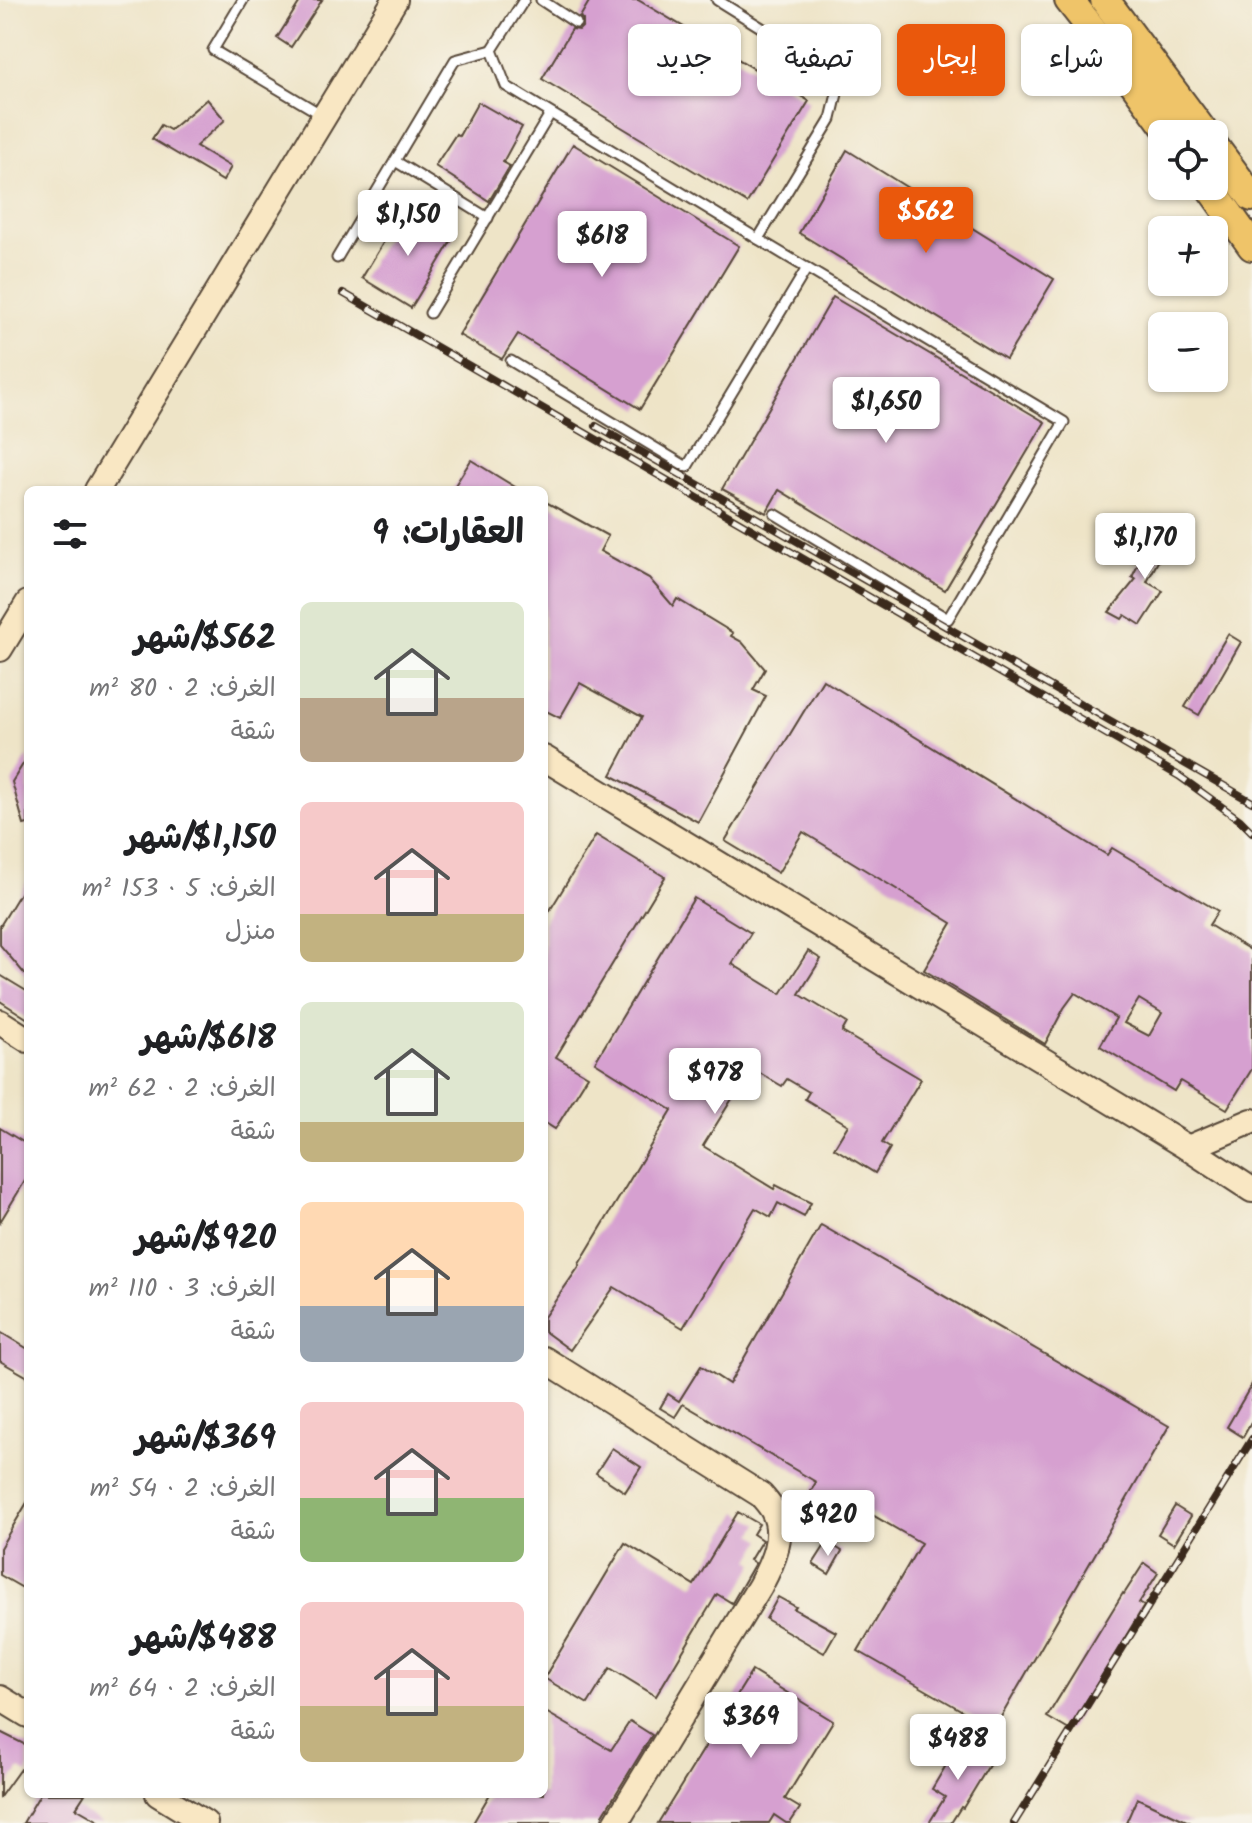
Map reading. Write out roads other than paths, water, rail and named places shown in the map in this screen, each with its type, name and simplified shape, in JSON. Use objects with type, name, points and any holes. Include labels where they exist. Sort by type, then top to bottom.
[{"type":"main road","points":[[1069,0],[1161,120]]},
{"type":"main road","points":[[1105,0],[1195,120]]},
{"type":"main road","points":[[1228,165],[1252,197]]},
{"type":"main road","points":[[1219,200],[1252,246]]},
{"type":"street","points":[[101,486],[395,0]]},
{"type":"street","points":[[0,649],[24,610]]},
{"type":"street","points":[[548,760],[1188,1148],[1252,1190]]},
{"type":"street","points":[[0,1022],[24,1037]]},
{"type":"street","points":[[1188,1148],[1252,1121]]},
{"type":"street","points":[[548,1362],[761,1495],[774,1513],[778,1534],[774,1560],[760,1586],[616,1823]]},
{"type":"street","points":[[0,1698],[24,1713]]},
{"type":"street","points":[[164,1798],[205,1823]]},
{"type":"lane","points":[[243,0],[213,50],[324,116]]},
{"type":"lane","points":[[337,258],[455,60],[492,50],[524,0]]},
{"type":"lane","points":[[541,0],[576,23]]},
{"type":"lane","points":[[717,0],[841,77],[831,119],[758,239]]},
{"type":"lane","points":[[492,50],[506,86],[1064,422],[948,619],[775,514]]},
{"type":"lane","points":[[430,313],[550,114]]},
{"type":"lane","points":[[395,161],[488,218]]},
{"type":"lane","points":[[511,361],[687,467],[807,268]]},
{"type":"railway","points":[[343,293],[1179,776],[1252,832]]},
{"type":"railway","points":[[596,426],[1252,802]]},
{"type":"railway","points":[[1014,1823],[1252,1439]]}]
